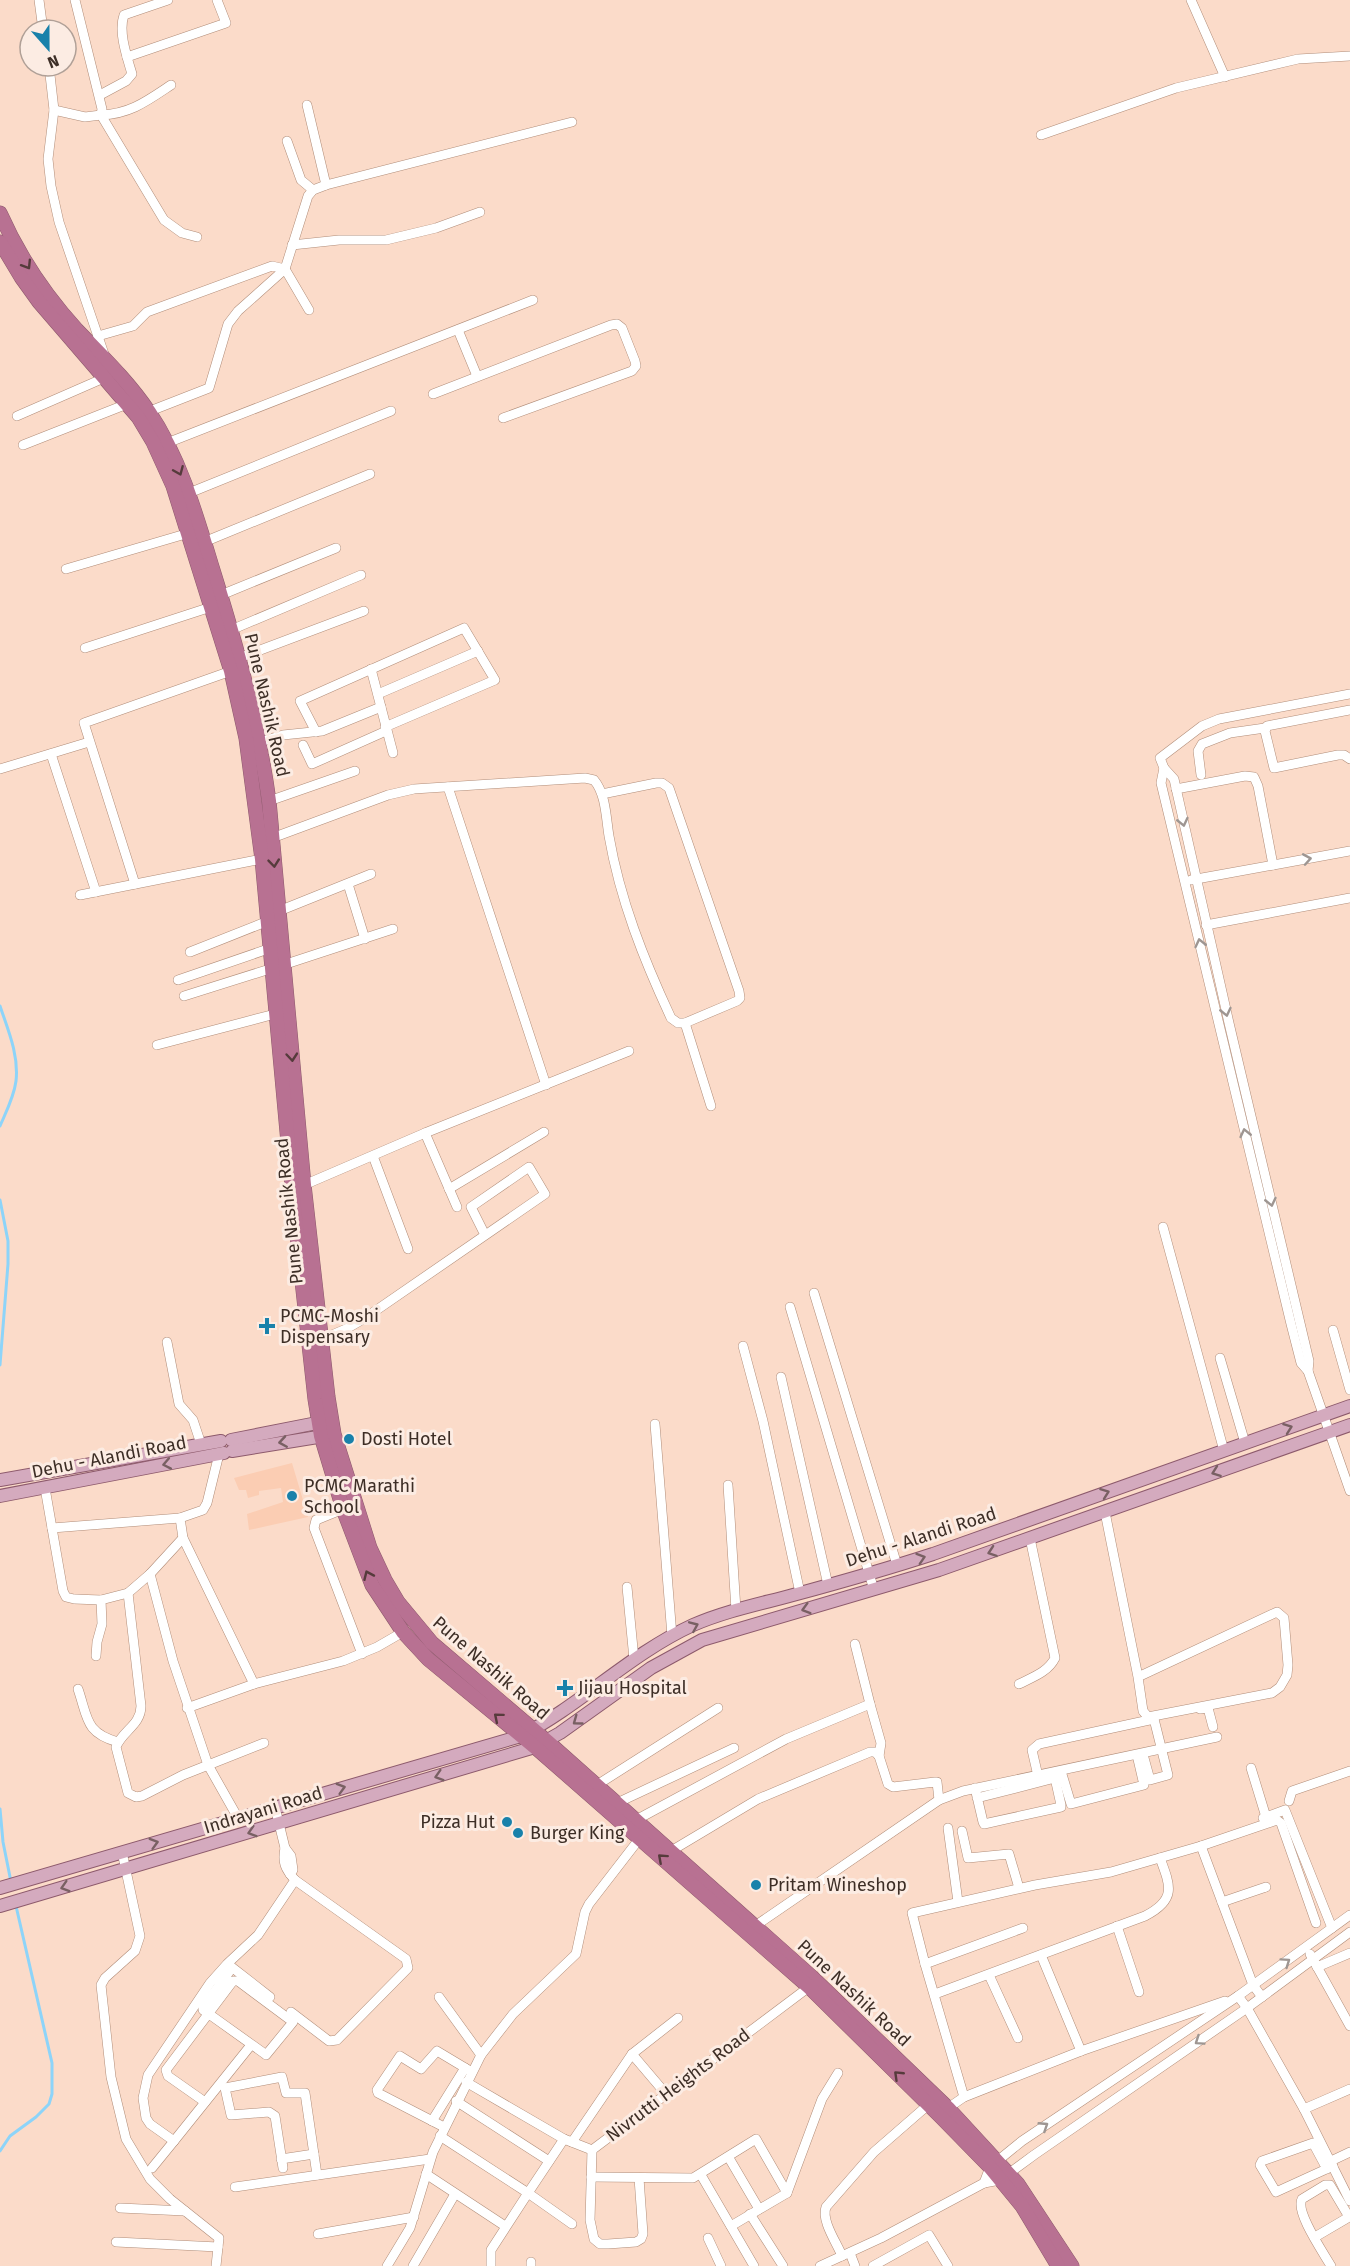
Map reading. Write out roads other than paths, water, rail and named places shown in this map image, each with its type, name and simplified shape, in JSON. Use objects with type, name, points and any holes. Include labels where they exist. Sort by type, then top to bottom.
[{"type":"highway","name":"Pune Nashik Road","points":[[0,213],[20,255],[32,273],[55,304],[105,359],[143,414],[167,443],[189,493],[239,658],[260,742],[269,801],[279,911],[275,1014],[304,1309],[343,1509],[372,1585],[403,1632],[428,1659],[527,1732]]},
{"type":"highway","name":"Pune Nashik Road","points":[[1,244],[39,302],[127,404],[143,414],[189,533],[231,671],[248,747],[271,948],[278,967],[304,1185],[327,1428],[370,1548],[398,1602],[432,1643],[640,1838],[809,1987],[928,2104],[994,2164]]},
{"type":"highway","name":"Pune Nashik Road","points":[[542,1745],[597,1785],[755,1926],[864,2025],[948,2108],[1004,2177],[1058,2266]]},
{"type":"highway","name":"Pune Nashik Road","points":[[1004,2177],[1034,2206],[1072,2266]]},
{"type":"main road","name":"Dehu - Alandi Road","points":[[527,1732],[547,1722],[634,1659],[695,1624],[736,1610],[897,1565],[1350,1406]]},
{"type":"main road","name":"Dehu - Alandi Road","points":[[542,1745],[651,1668],[702,1640],[939,1570],[1350,1425]]},
{"type":"main road","name":"Dehu - Alandi Road","points":[[0,1496],[327,1428]]},
{"type":"main road","name":"Dehu - Alandi Road","points":[[0,1480],[201,1444],[225,1448]]},
{"type":"main road","name":"Indrayani Road","points":[[2,1887],[527,1732]]},
{"type":"main road","name":"Indrayani Road","points":[[10,1903],[542,1745]]},
{"type":"street","points":[[39,0],[41,18]]},
{"type":"street","points":[[75,0],[100,94],[101,115],[164,220],[182,233],[197,237]]},
{"type":"street","points":[[100,94],[131,78],[122,22],[124,15],[168,0]]},
{"type":"street","points":[[127,57],[226,23],[217,0]]},
{"type":"street","points":[[1191,0],[1225,76]]},
{"type":"street","points":[[1041,135],[1176,88],[1298,59],[1350,56]]},
{"type":"street","points":[[50,78],[54,110],[48,159],[51,186],[59,222],[105,359]]},
{"type":"street","points":[[54,110],[85,117],[114,115],[130,111],[171,85]]},
{"type":"street","points":[[307,105],[326,185]]},
{"type":"street","points":[[143,414],[209,388],[228,324],[238,311],[285,269],[304,204],[313,190],[572,122]]},
{"type":"street","points":[[287,141],[301,180],[313,190]]},
{"type":"street","points":[[292,246],[339,240],[386,240],[436,228],[480,212]]},
{"type":"street","points":[[98,336],[133,326],[147,312],[272,266],[285,269],[309,310]]},
{"type":"street","points":[[167,443],[533,300]]},
{"type":"street","points":[[433,394],[611,325],[617,324],[622,328],[636,361],[636,366],[632,371],[503,418]]},
{"type":"street","points":[[458,330],[477,376]]},
{"type":"street","points":[[18,416],[104,378]]},
{"type":"street","points":[[23,445],[127,404]]},
{"type":"street","points":[[189,493],[391,411]]},
{"type":"street","points":[[204,542],[370,474]]},
{"type":"street","points":[[66,569],[189,533]]},
{"type":"street","points":[[221,595],[336,548]]},
{"type":"street","points":[[231,630],[361,575]]},
{"type":"street","points":[[85,648],[211,607]]},
{"type":"street","points":[[239,658],[364,611]]},
{"type":"street","points":[[303,745],[312,764],[495,680],[464,628],[300,701],[316,732]]},
{"type":"street","points":[[378,694],[478,651]]},
{"type":"street","points":[[371,669],[393,753]]},
{"type":"street","points":[[135,884],[83,728],[84,723],[87,720],[231,671]]},
{"type":"street","points":[[1350,694],[1234,716],[1203,726],[1160,758],[1164,768],[1174,780],[1292,1309],[1301,1363],[1308,1371],[1350,1491]]},
{"type":"street","points":[[260,742],[283,735],[316,732],[381,707]]},
{"type":"street","points":[[1201,775],[1198,751],[1202,744],[1230,734],[1350,710]]},
{"type":"street","points":[[1265,728],[1274,768],[1344,754],[1350,758]]},
{"type":"street","points":[[0,769],[89,742]]},
{"type":"street","points":[[51,753],[96,892]]},
{"type":"street","points":[[1164,768],[1161,783],[1292,1309]]},
{"type":"street","points":[[269,801],[355,771]]},
{"type":"street","points":[[1176,789],[1245,776],[1254,777],[1258,786],[1273,865]]},
{"type":"street","points":[[272,838],[388,795],[414,789],[585,778],[594,780],[602,794],[614,861],[638,943],[671,1018],[678,1023],[685,1023],[732,1004],[740,998],[669,788],[663,783],[656,783],[602,794]]},
{"type":"street","points":[[448,787],[546,1085]]},
{"type":"street","points":[[1185,881],[1350,851]]},
{"type":"street","points":[[80,895],[262,858]]},
{"type":"street","points":[[279,911],[371,874]]},
{"type":"street","points":[[348,884],[365,939]]},
{"type":"street","points":[[1206,926],[1350,898]]},
{"type":"street","points":[[190,952],[268,921]]},
{"type":"street","points":[[184,996],[393,929]]},
{"type":"street","points":[[178,980],[271,948]]},
{"type":"street","points":[[157,1045],[275,1014]]},
{"type":"street","points":[[685,1023],[711,1106]]},
{"type":"street","points":[[304,1185],[425,1133],[629,1052]]},
{"type":"street","points":[[448,1189],[544,1132]]},
{"type":"street","points":[[425,1133],[457,1207]]},
{"type":"street","points":[[373,1156],[408,1249]]},
{"type":"street","points":[[320,1340],[365,1318],[545,1194],[529,1167],[471,1208],[485,1235]]},
{"type":"street","points":[[1162,1227],[1224,1451]]},
{"type":"street","points":[[814,1293],[897,1565]]},
{"type":"street","points":[[790,1307],[874,1590]]},
{"type":"street","points":[[1333,1330],[1350,1390]]},
{"type":"street","points":[[167,1342],[179,1404],[193,1420],[201,1444]]},
{"type":"street","points":[[743,1346],[763,1421],[800,1593]]},
{"type":"street","points":[[1220,1358],[1245,1443]]},
{"type":"street","points":[[781,1377],[828,1585]]},
{"type":"street","points":[[655,1424],[672,1636]]},
{"type":"street","points":[[52,1528],[180,1518],[203,1510],[225,1448]]},
{"type":"street","points":[[728,1485],[736,1610]]},
{"type":"street","points":[[45,1488],[63,1591],[66,1597],[102,1600],[128,1593],[150,1574],[183,1538]]},
{"type":"street","points":[[343,1509],[316,1520],[314,1527],[362,1654]]},
{"type":"street","points":[[1105,1512],[1143,1711],[1148,1717],[1272,1693],[1280,1687],[1287,1675],[1284,1618],[1277,1612],[1138,1677]]},
{"type":"street","points":[[180,1518],[183,1538],[254,1684]]},
{"type":"street","points":[[1019,1684],[1045,1671],[1052,1665],[1055,1658],[1030,1538]]},
{"type":"street","points":[[150,1574],[187,1708],[208,1765],[238,1818]]},
{"type":"street","points":[[627,1587],[634,1659]]},
{"type":"street","points":[[128,1593],[141,1713],[138,1720],[118,1742],[117,1754],[128,1793],[131,1796],[142,1796],[208,1765],[264,1743]]},
{"type":"street","points":[[96,1656],[102,1624],[102,1600]]},
{"type":"street","points":[[187,1708],[254,1684],[343,1661],[362,1654],[403,1632]]},
{"type":"street","points":[[855,1644],[881,1743],[879,1756],[888,1784],[893,1787],[938,1782],[939,1800]]},
{"type":"street","points":[[78,1689],[94,1731],[104,1738],[118,1742]]},
{"type":"street","points":[[636,1820],[786,1739],[870,1704]]},
{"type":"street","points":[[976,1793],[1038,1776],[1161,1749],[1215,1732],[1207,1707],[1039,1744],[1032,1750],[1038,1776]]},
{"type":"street","points":[[597,1785],[718,1708]]},
{"type":"street","points":[[1140,1754],[1150,1780],[1168,1775],[1154,1719]]},
{"type":"street","points":[[617,1803],[734,1748]]},
{"type":"street","points":[[671,1851],[758,1799],[870,1752],[875,1752],[879,1756]]},
{"type":"street","points":[[1062,1771],[1071,1804],[1144,1785],[1140,1754]]},
{"type":"street","points":[[1251,1768],[1265,1817],[1285,1810],[1332,1928]]},
{"type":"street","points":[[1289,1801],[1292,1791],[1350,1771]]},
{"type":"street","points":[[755,1926],[939,1800],[1055,1778],[1061,1807],[984,1824],[976,1793]]},
{"type":"street","points":[[174,2141],[150,2124],[146,2118],[143,2098],[148,2075],[210,1983],[230,1966],[258,1935],[292,1877],[291,1857],[285,1848],[275,1808]]},
{"type":"street","points":[[964,2097],[912,1913],[1019,1888],[1112,1872],[1201,1846],[1276,1820],[1281,1823],[1316,1923]]},
{"type":"street","points":[[948,1828],[958,1902]]},
{"type":"street","points":[[962,1832],[968,1858],[1009,1854],[1019,1888]]},
{"type":"street","points":[[432,2121],[513,2014],[576,1954],[585,1912],[589,1904],[640,1838]]},
{"type":"street","points":[[1201,1846],[1253,1985],[1262,1997]]},
{"type":"street","points":[[122,1852],[140,1936],[135,1952],[105,1978],[101,1985],[114,2092],[126,2139],[141,2166],[159,2189],[219,2238],[216,2266]]},
{"type":"street","points":[[935,1994],[1158,1909],[1166,1900],[1169,1890],[1160,1858]]},
{"type":"street","points":[[230,1966],[325,2039],[333,2042],[405,1973],[408,1968],[406,1959],[292,1877]]},
{"type":"street","points":[[1222,1902],[1266,1887]]},
{"type":"street","points":[[984,2183],[994,2164],[1022,2141],[1238,1996],[1332,1928],[1348,1920]]},
{"type":"street","points":[[1117,1926],[1139,1992]]},
{"type":"street","points":[[925,1964],[1023,1928]]},
{"type":"street","points":[[820,2266],[846,2255],[984,2183],[1004,2177],[1262,1997],[1315,1963],[1350,1932]]},
{"type":"street","points":[[1306,1947],[1350,2026]]},
{"type":"street","points":[[1315,1963],[1350,1953]]},
{"type":"street","points":[[1041,1955],[1081,2051]]},
{"type":"street","points":[[205,2102],[165,2072],[209,2014],[236,1980],[293,2021],[268,2055],[251,2044],[209,2014],[203,2010],[230,1966]]},
{"type":"street","points":[[989,1975],[1018,2038]]},
{"type":"street","name":"Nivrutti Heights Road","points":[[466,2082],[568,2141],[592,2150],[809,1987]]},
{"type":"street","points":[[439,1996],[481,2055]]},
{"type":"street","points":[[948,2108],[964,2097],[1081,2051],[1238,1996]]},
{"type":"street","points":[[1238,1996],[1304,2109],[1330,2165],[1350,2199]]},
{"type":"street","points":[[491,2266],[491,2250],[549,2161],[568,2141],[632,2054],[678,2018]]},
{"type":"street","points":[[152,2168],[251,2044]]},
{"type":"street","points":[[469,2070],[437,2051],[421,2069],[400,2056],[378,2093],[432,2121],[442,2132],[572,2224]]},
{"type":"street","points":[[632,2054],[666,2094]]},
{"type":"street","points":[[387,2266],[414,2217],[430,2159],[466,2082],[469,2070]]},
{"type":"street","points":[[731,2226],[788,2193],[822,2099],[838,2073]]},
{"type":"street","points":[[314,2154],[282,2163],[273,2114],[269,2112],[231,2115],[225,2088],[282,2077],[286,2093],[305,2093],[314,2154],[317,2175]]},
{"type":"street","points":[[1304,2109],[1350,2089]]},
{"type":"street","points":[[456,2102],[549,2161]]},
{"type":"street","points":[[855,2266],[826,2220],[824,2213],[826,2207],[874,2152],[928,2104]]},
{"type":"street","points":[[591,2177],[686,2179],[701,2175],[756,2139],[788,2193]]},
{"type":"street","points":[[1330,2165],[1313,2143],[1262,2161],[1260,2165],[1276,2192],[1330,2165],[1350,2152]]},
{"type":"street","points":[[592,2150],[591,2232],[594,2240],[600,2244],[641,2239],[643,2234],[639,2178]]},
{"type":"street","points":[[729,2158],[783,2266]]},
{"type":"street","points":[[235,2187],[430,2159]]},
{"type":"street","points":[[426,2174],[505,2226]]},
{"type":"street","points":[[701,2175],[754,2266]]},
{"type":"street","points":[[1315,2237],[1350,2217],[1330,2185],[1302,2199],[1299,2207],[1315,2237],[1331,2266]]},
{"type":"street","points":[[413,2266],[455,2194]]},
{"type":"street","points":[[120,2208],[185,2211]]},
{"type":"street","points":[[318,2234],[414,2217]]},
{"type":"street","points":[[873,2266],[929,2235],[948,2266]]},
{"type":"street","points":[[708,2238],[721,2266]]},
{"type":"street","points":[[116,2242],[218,2247]]},
{"type":"waterway","points":[[0,1006],[12,1043],[17,1071],[14,1093],[0,1126]]},
{"type":"waterway","points":[[0,1200],[8,1241],[0,1365]]},
{"type":"waterway","points":[[0,1809],[3,1842],[11,1882]]},
{"type":"waterway","points":[[0,2151],[10,2136],[36,2117],[49,2104],[52,2094],[52,2063],[16,1906]]},
{"type":"place","name":"PCMC-Moshi Dispensary","points":[[267,1326]]},
{"type":"place","name":"Dosti Hotel","points":[[349,1439]]},
{"type":"place","name":"PCMC Marathi School","points":[[292,1496]]},
{"type":"place","name":"Jijau Hospital","points":[[565,1688]]},
{"type":"place","name":"Pizza Hut","points":[[507,1822]]},
{"type":"place","name":"Burger King","points":[[518,1833]]},
{"type":"place","name":"Pritam Wineshop","points":[[756,1885]]}]
